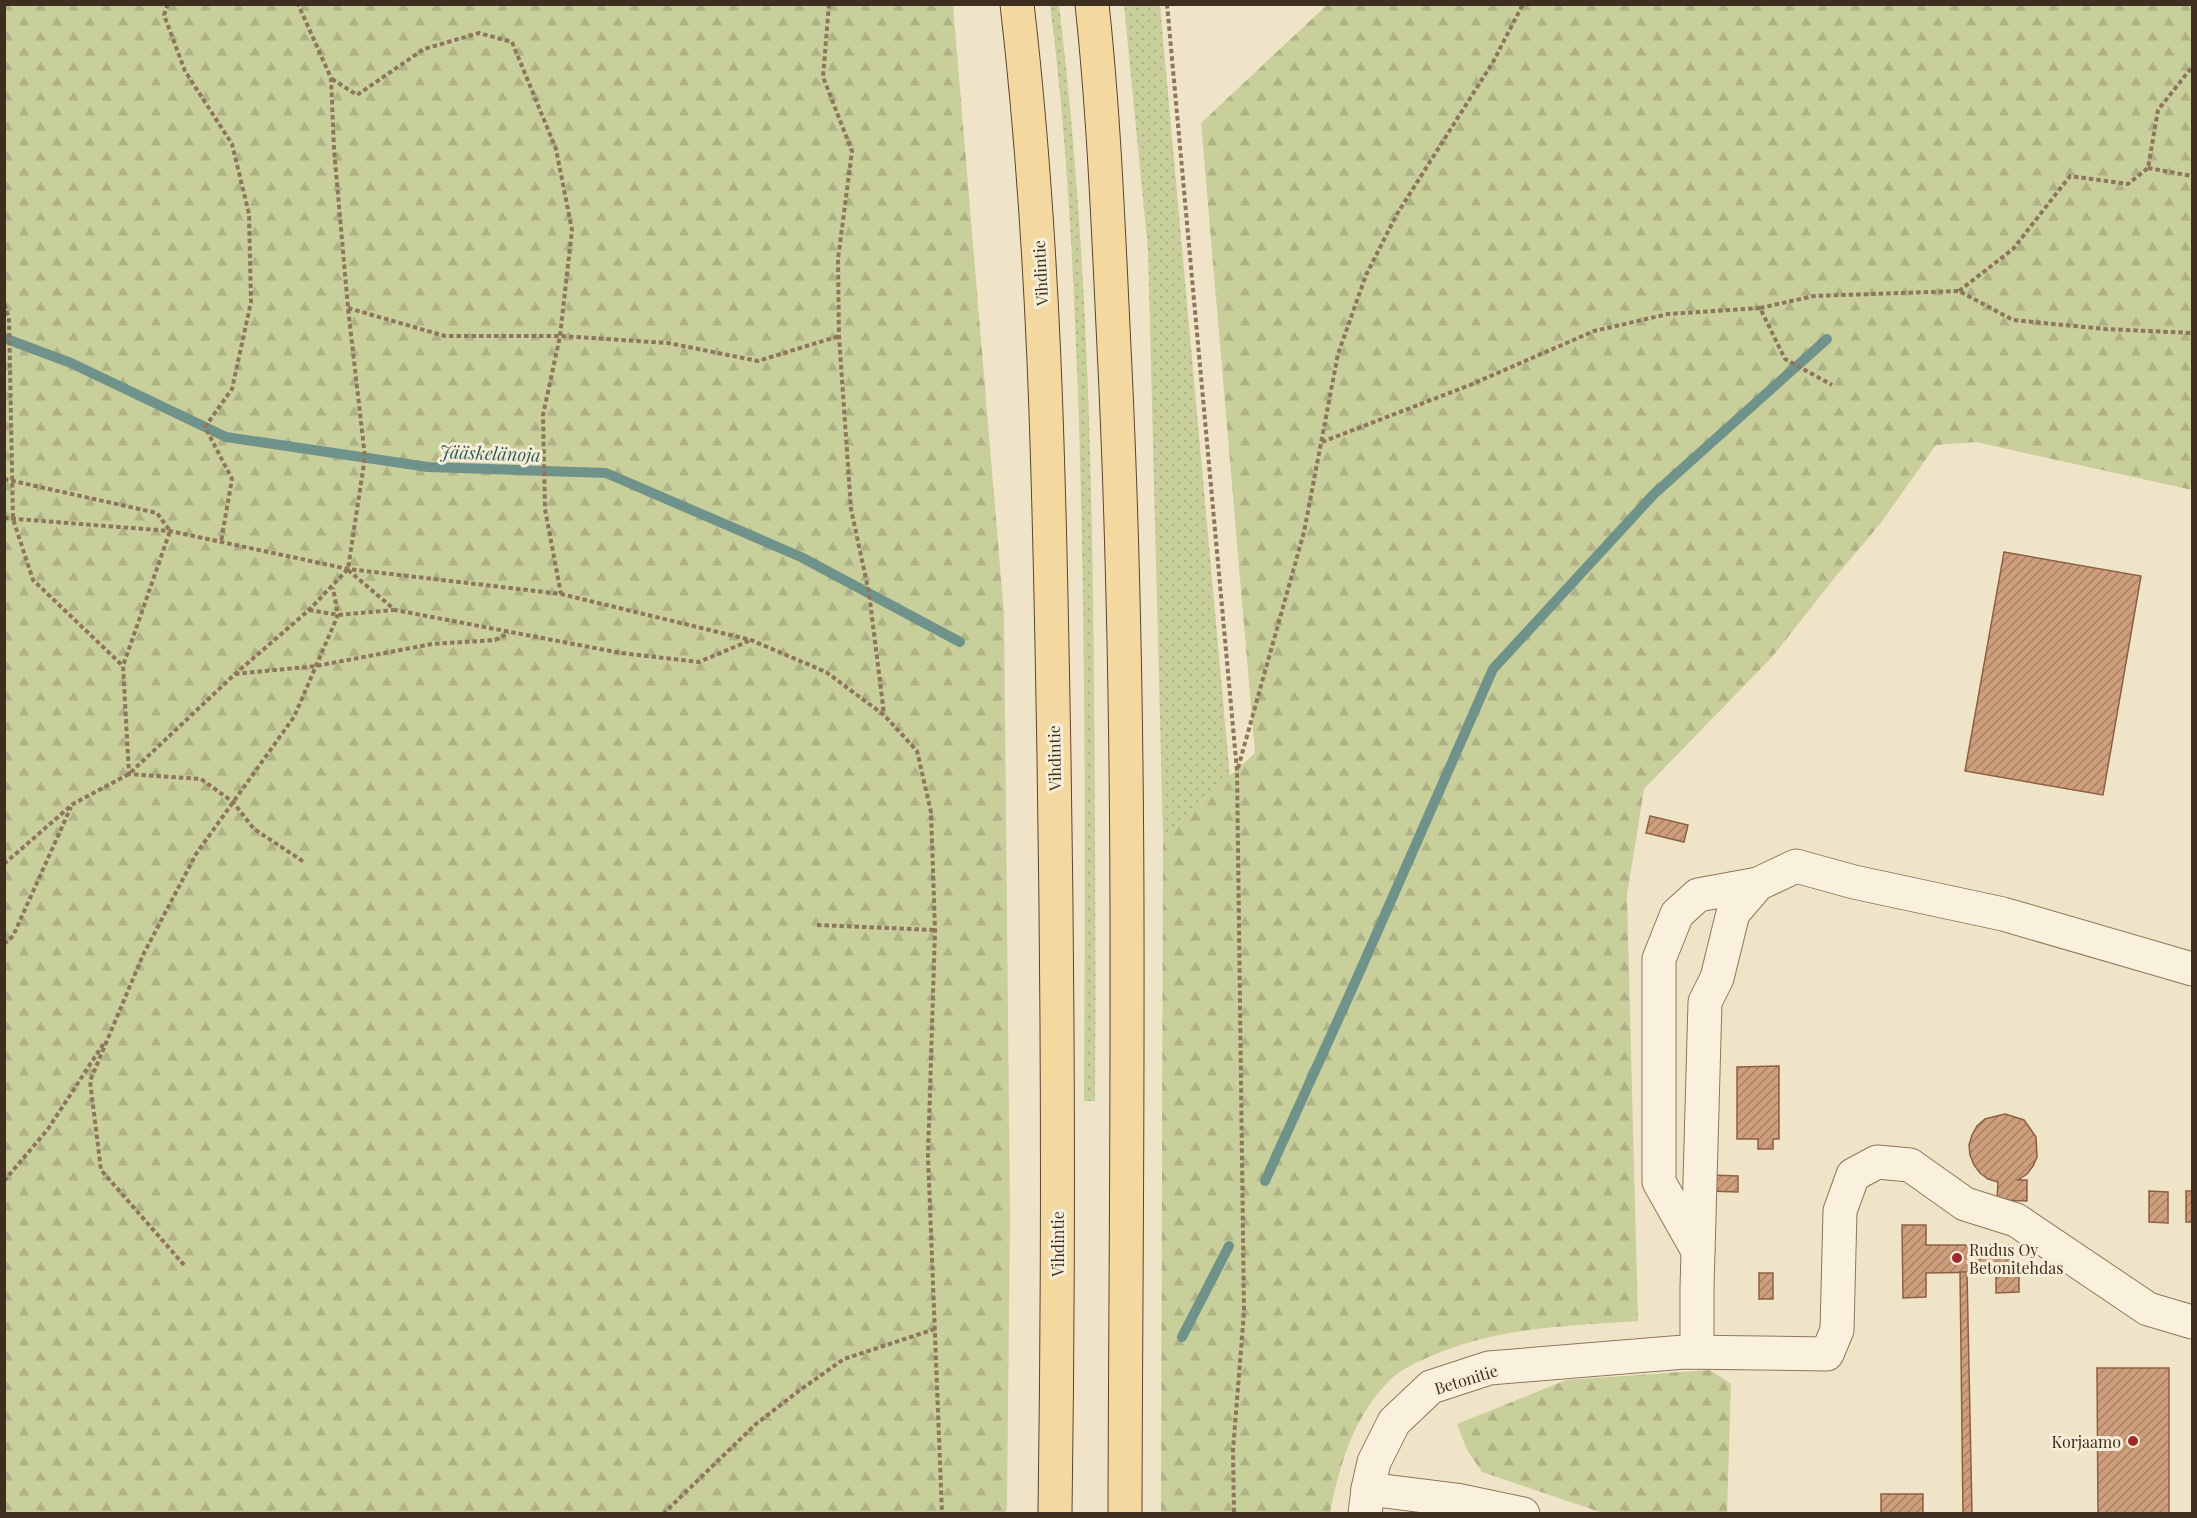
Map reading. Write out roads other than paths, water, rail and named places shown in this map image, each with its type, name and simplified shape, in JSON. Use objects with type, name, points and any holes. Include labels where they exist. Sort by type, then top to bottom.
[{"type":"main road","name":"Vihdintie","points":[[1017,4],[1025,71],[1040,269],[1050,508],[1057,912],[1055,1514]]},
{"type":"main road","points":[[1092,4],[1109,250],[1121,504],[1129,924],[1125,1514]]},
{"type":"street","points":[[1698,1251],[1659,1182],[1659,958],[1677,914],[1698,895],[1758,884],[1796,866],[1854,882],[2003,914],[2193,969]]},
{"type":"street","points":[[1690,1352],[1698,1251],[1705,1002],[1717,978],[1733,912],[1758,884]]},
{"type":"street","name":"Betonitie","points":[[1366,1501],[1374,1462],[1394,1422],[1431,1387],[1489,1368],[1690,1352],[1827,1354],[1837,1330],[1840,1211],[1853,1175],[1877,1162],[1910,1165],[1965,1204],[2016,1220],[2148,1309],[2193,1322]]},
{"type":"street","points":[[1366,1501],[1456,1500],[1523,1514]]},
{"type":"waterway","name":"Jääskelänoja","points":[[4,338],[71,363],[226,437],[428,467],[606,473],[801,557],[960,642]]},
{"type":"waterway","points":[[1265,1181],[1493,669],[1654,494],[1827,339]]},
{"type":"waterway","points":[[1182,1337],[1229,1246]]},
{"type":"place","name":"Rudus Oy Betonitehdas","points":[[1957,1258]]},
{"type":"place","name":"Korjaamo","points":[[2133,1441]]}]
